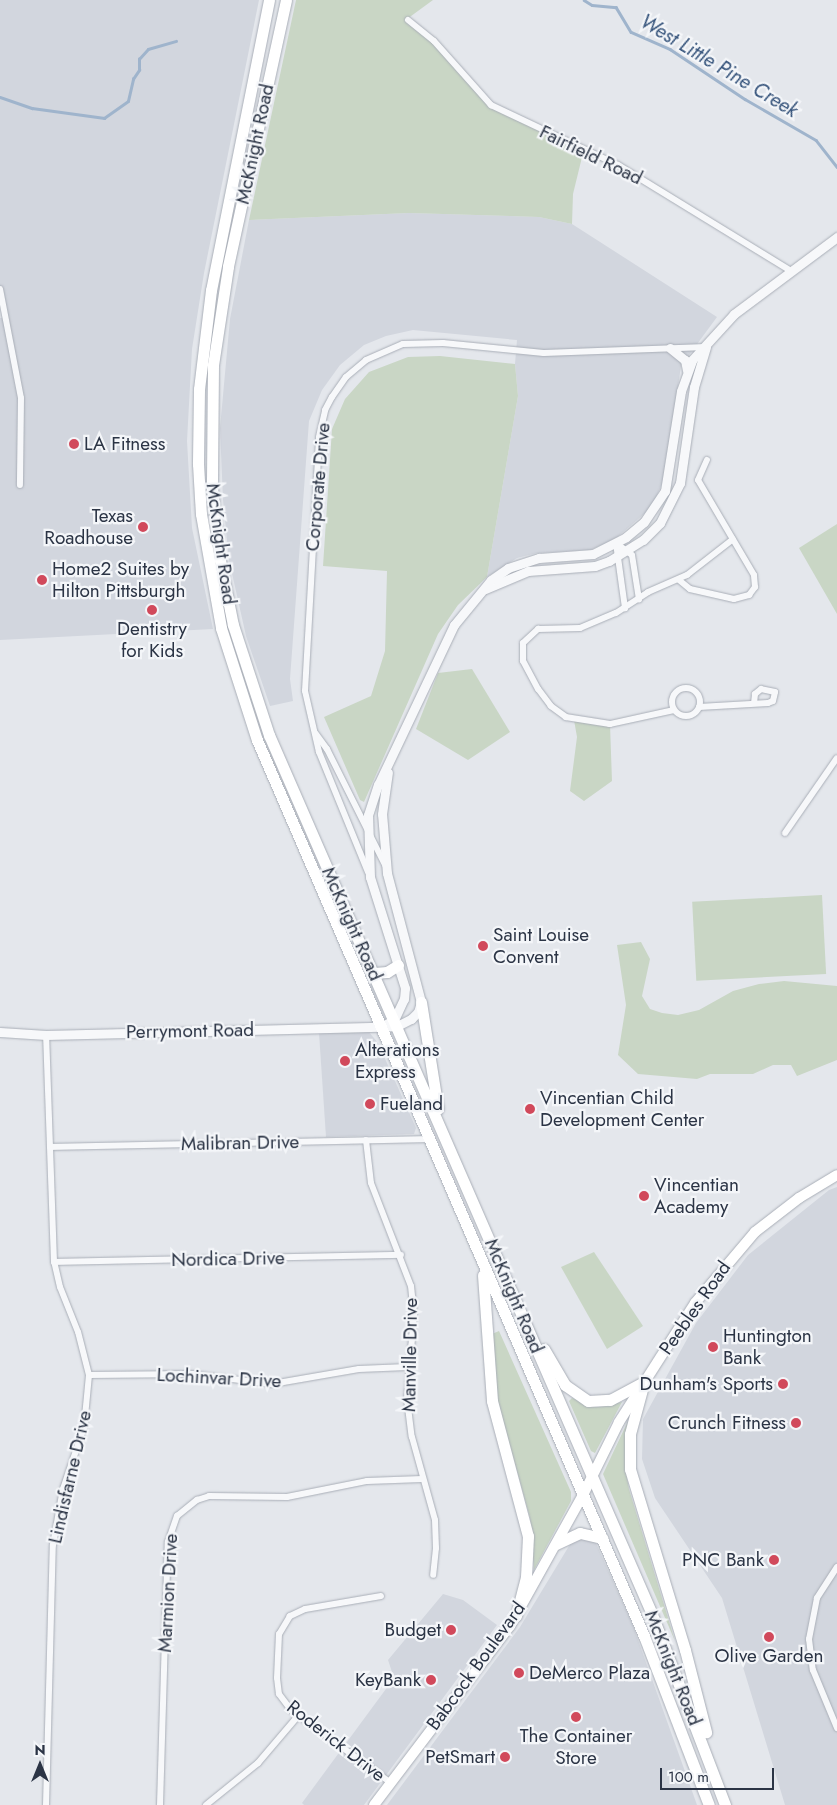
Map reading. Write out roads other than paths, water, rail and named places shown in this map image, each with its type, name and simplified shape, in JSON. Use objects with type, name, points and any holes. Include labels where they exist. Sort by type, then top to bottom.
[{"type":"highway","name":"McKnight Road","points":[[269,0],[203,340],[198,414],[201,514],[216,606],[240,696],[380,1027],[666,1689],[709,1805]]},
{"type":"highway","name":"McKnight Road","points":[[286,0],[219,317],[210,414],[214,512],[228,604],[252,691],[662,1638],[725,1805]]},
{"type":"highway","points":[[374,973],[387,972],[398,965]]},
{"type":"highway","points":[[421,1002],[441,1128]]},
{"type":"highway","points":[[479,1254],[486,1298],[492,1401],[528,1536],[526,1577],[516,1616]]},
{"type":"highway","points":[[506,1277],[558,1374],[574,1393],[588,1401],[604,1401],[644,1382]]},
{"type":"highway","points":[[644,1382],[630,1434],[630,1469],[685,1650],[721,1792]]},
{"type":"highway","points":[[556,1544],[580,1533],[602,1538]]},
{"type":"main road","name":"Peebles Road","points":[[583,1495],[619,1422],[695,1302],[731,1257],[766,1223],[837,1175]]},
{"type":"main road","name":"Babcock Boulevard","points":[[374,1805],[516,1616],[583,1495]]},
{"type":"street","name":"Fairfield Road","points":[[408,20],[434,41],[491,105],[618,165],[791,271]]},
{"type":"street","points":[[395,1023],[405,993],[370,878],[367,828],[371,802],[446,640],[464,611],[491,580],[518,564],[539,558],[584,555],[616,544],[651,515],[665,491],[688,370],[695,356],[706,347],[734,314],[837,236]]},
{"type":"street","points":[[0,289],[21,398],[20,485]]},
{"type":"street","name":"Corporate Drive","points":[[370,878],[318,752],[306,702],[304,670],[318,452],[325,410],[346,377],[379,352],[412,343],[544,353],[706,347]]},
{"type":"street","points":[[484,589],[528,571],[595,566],[629,551],[660,523],[675,497],[682,472],[694,387],[706,347]]},
{"type":"street","points":[[670,348],[686,360],[688,370]]},
{"type":"street","points":[[679,580],[694,590],[734,599],[749,595],[755,587],[754,575],[698,480],[706,460]]},
{"type":"street","points":[[733,539],[679,580],[639,599],[626,608],[580,628],[534,630],[523,642],[523,661],[547,702],[571,719],[610,724],[674,710],[686,716],[699,707],[754,703]]},
{"type":"street","points":[[616,544],[629,551],[635,568],[639,599]]},
{"type":"street","points":[[616,544],[626,608]]},
{"type":"street","points":[[674,710],[673,697],[683,688],[696,692],[699,707]]},
{"type":"street","name":"Corporate Drive","points":[[314,731],[327,749],[367,828],[387,873]]},
{"type":"street","points":[[785,833],[837,758]]},
{"type":"street","points":[[380,1027],[415,1016],[421,1002],[387,873],[382,814],[391,760]]},
{"type":"street","name":"Perrymont Road","points":[[0,1032],[46,1035],[380,1027]]},
{"type":"street","name":"Lindisfarne Drive","points":[[46,1035],[54,1262],[62,1292],[78,1332],[89,1375],[84,1427],[63,1489],[53,1545],[46,1805]]},
{"type":"street","name":"Malibran Drive","points":[[51,1147],[429,1139]]},
{"type":"street","name":"Manville Drive","points":[[366,1140],[372,1183],[410,1279],[414,1304],[407,1367],[409,1425],[436,1530],[432,1574]]},
{"type":"street","name":"Nordica Drive","points":[[54,1262],[401,1255]]},
{"type":"street","name":"Lochinvar Drive","points":[[89,1375],[192,1374],[272,1384],[359,1369],[407,1367]]},
{"type":"street","name":"Marmion Drive","points":[[160,1805],[168,1542],[177,1516],[197,1500],[209,1496],[287,1497],[367,1481],[422,1478]]},
{"type":"street","points":[[837,1567],[817,1598],[809,1639],[813,1670],[837,1728]]},
{"type":"street","name":"Roderick Drive","points":[[381,1596],[305,1609],[294,1613],[282,1625],[278,1639],[278,1688],[284,1702],[298,1716],[391,1783]]},
{"type":"street","points":[[206,1805],[258,1763],[298,1716]]},
{"type":"waterway","name":"West Little Pine Creek","points":[[584,0],[592,5],[616,7],[631,32],[670,49],[745,99],[816,140],[837,167]]},
{"type":"waterway","points":[[0,97],[32,108],[104,118],[128,101],[133,79],[139,70],[139,59],[148,49],[176,41]]},
{"type":"place","name":"LA Fitness","points":[[74,444]]},
{"type":"place","name":"Texas Roadhouse","points":[[143,527]]},
{"type":"place","name":"Home2 Suites by Hilton Pittsburgh","points":[[42,580]]},
{"type":"place","name":"Dentistry for Kids","points":[[152,610]]},
{"type":"place","name":"Saint Louise Convent","points":[[483,946]]},
{"type":"place","name":"Alterations Express","points":[[345,1061]]},
{"type":"place","name":"Fueland","points":[[370,1104]]},
{"type":"place","name":"Vincentian Child Development Center","points":[[530,1109]]},
{"type":"place","name":"Vincentian Academy","points":[[644,1196]]},
{"type":"place","name":"Huntington Bank","points":[[713,1347]]},
{"type":"place","name":"Dunham's Sports","points":[[783,1384]]},
{"type":"place","name":"Crunch Fitness","points":[[796,1423]]},
{"type":"place","name":"PNC Bank","points":[[774,1560]]},
{"type":"place","name":"Budget","points":[[451,1630]]},
{"type":"place","name":"Olive Garden","points":[[769,1637]]},
{"type":"place","name":"DeMerco Plaza","points":[[519,1673]]},
{"type":"place","name":"KeyBank","points":[[431,1680]]},
{"type":"place","name":"The Container Store","points":[[576,1717]]},
{"type":"place","name":"PetSmart","points":[[505,1757]]}]
